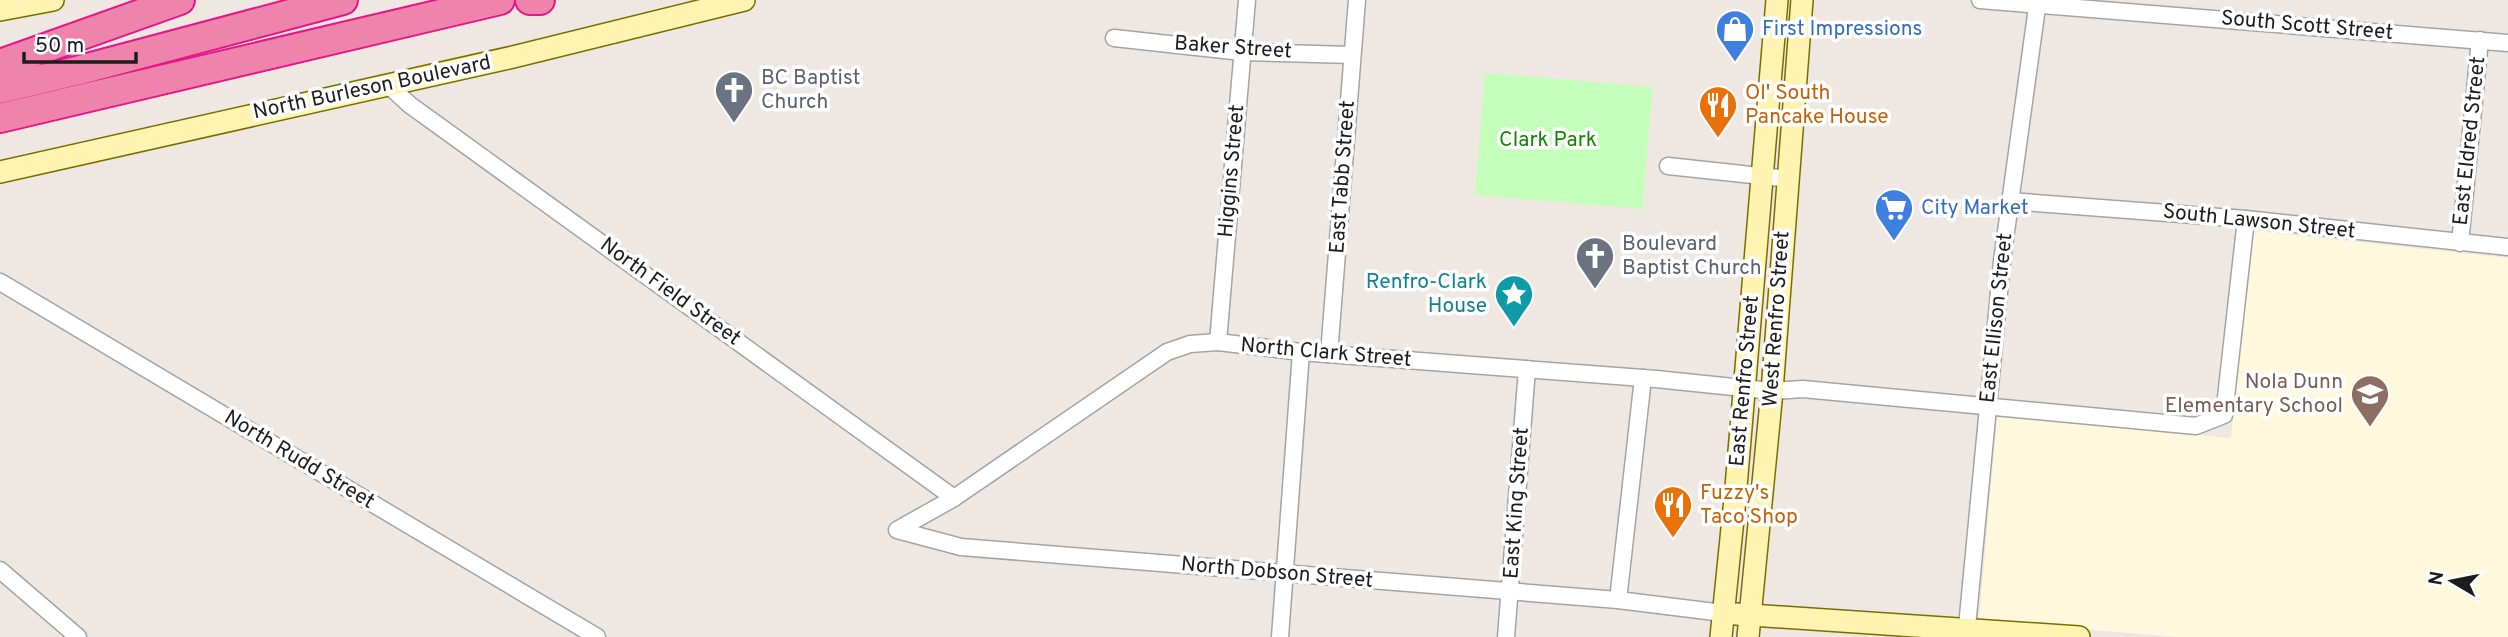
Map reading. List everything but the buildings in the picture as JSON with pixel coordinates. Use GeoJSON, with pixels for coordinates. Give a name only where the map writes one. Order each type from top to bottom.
{"type":"FeatureCollection","features":[{"type":"Feature","properties":{"kind":"highway"},"geometry":{"type":"LineString","coordinates":[[0,64],[180,0]]}},
{"type":"Feature","properties":{"kind":"highway"},"geometry":{"type":"LineString","coordinates":[[0,89],[343,0]]}},
{"type":"Feature","properties":{"kind":"highway"},"geometry":{"type":"LineString","coordinates":[[0,118],[500,0]]}},
{"type":"Feature","properties":{"kind":"highway"},"geometry":{"type":"LineString","coordinates":[[530,0],[540,0]]}},
{"type":"Feature","properties":{"kind":"highway"},"geometry":{"type":"LineString","coordinates":[[0,138],[196,86],[225,67]]}},
{"type":"Feature","properties":{"kind":"main road"},"geometry":{"type":"LineString","coordinates":[[0,10],[53,0]]}},
{"type":"Feature","properties":{"kind":"main road","name":"North Burleson Boulevard"},"geometry":{"type":"LineString","coordinates":[[0,172],[513,57],[744,0]]}},
{"type":"Feature","properties":{"kind":"main road","name":"East Renfro Street"},"geometry":{"type":"LineString","coordinates":[[1721,637],[1777,0]]}},
{"type":"Feature","properties":{"kind":"main road","name":"West Renfro Street"},"geometry":{"type":"LineString","coordinates":[[1749,626],[1772,391],[1802,0]]}},
{"type":"Feature","properties":{"kind":"main road"},"geometry":{"type":"LineString","coordinates":[[1723,612],[1749,626],[2079,637]]}},
{"type":"Feature","properties":{"kind":"street","name":"Higgins Street"},"geometry":{"type":"LineString","coordinates":[[1218,342],[1247,0]]}},
{"type":"Feature","properties":{"kind":"street","name":"East Tabb Street"},"geometry":{"type":"LineString","coordinates":[[1329,354],[1357,0]]}},
{"type":"Feature","properties":{"kind":"street","name":"South Scott Street"},"geometry":{"type":"LineString","coordinates":[[1979,0],[2037,2],[2508,43]]}},
{"type":"Feature","properties":{"kind":"street","name":"East Ellison Street"},"geometry":{"type":"LineString","coordinates":[[1966,634],[1987,405],[2010,201],[2037,2]]}},
{"type":"Feature","properties":{"kind":"street","name":"Baker Street"},"geometry":{"type":"LineString","coordinates":[[1114,38],[1242,52],[1352,55]]}},
{"type":"Feature","properties":{"kind":"street","name":"East Eldred Street"},"geometry":{"type":"LineString","coordinates":[[2460,243],[2480,40]]}},
{"type":"Feature","properties":{"kind":"street","name":"North Field Street"},"geometry":{"type":"LineString","coordinates":[[387,84],[410,105],[954,498]]}},
{"type":"Feature","properties":{"kind":"street"},"geometry":{"type":"LineString","coordinates":[[1668,166],[1788,178]]}},
{"type":"Feature","properties":{"kind":"street","name":"South Lawson Street"},"geometry":{"type":"LineString","coordinates":[[2010,201],[2246,219],[2508,247]]}},
{"type":"Feature","properties":{"kind":"street","name":"North Clark Street"},"geometry":{"type":"LineString","coordinates":[[954,498],[1167,352],[1190,344],[1218,342],[1301,352],[1643,378],[1772,391],[1803,390],[1987,405],[2196,426],[2224,415],[2246,219]]}},
{"type":"Feature","properties":{"kind":"street","name":"North Rudd Street"},"geometry":{"type":"LineString","coordinates":[[0,282],[597,637]]}},
{"type":"Feature","properties":{"kind":"street"},"geometry":{"type":"LineString","coordinates":[[1280,637],[1301,352]]}},
{"type":"Feature","properties":{"kind":"street","name":"East King Street"},"geometry":{"type":"LineString","coordinates":[[1506,637],[1527,369]]}},
{"type":"Feature","properties":{"kind":"street"},"geometry":{"type":"LineString","coordinates":[[1618,600],[1643,378]]}},
{"type":"Feature","properties":{"kind":"street","name":"North Dobson Street"},"geometry":{"type":"LineString","coordinates":[[954,498],[897,530],[961,547],[1618,600],[1723,612]]}},
{"type":"Feature","properties":{"kind":"street"},"geometry":{"type":"LineString","coordinates":[[0,570],[78,637]]}},
{"type":"Feature","properties":{"kind":"shaded area","name":"Nola Dunn Elementary School"},"geometry":{"type":"Polygon","coordinates":[[[2254,231],[2508,258],[2508,637],[2180,637],[1979,621],[1997,417],[2231,438],[2254,231]]]}},
{"type":"Feature","properties":{"kind":"green space","name":"Clark Park"},"geometry":{"type":"Polygon","coordinates":[[[1485,73],[1653,87],[1642,209],[1475,195],[1485,73]]]}},
{"type":"Feature","properties":{"kind":"place","name":"First Impressions"},"geometry":{"type":"Point","coordinates":[1735,63]}},
{"type":"Feature","properties":{"kind":"place","name":"BC Baptist Church"},"geometry":{"type":"Point","coordinates":[734,124]}},
{"type":"Feature","properties":{"kind":"place","name":"Ol' South Pancake House"},"geometry":{"type":"Point","coordinates":[1718,139]}},
{"type":"Feature","properties":{"kind":"place","name":"City Market"},"geometry":{"type":"Point","coordinates":[1894,242]}},
{"type":"Feature","properties":{"kind":"place","name":"Boulevard Baptist Church"},"geometry":{"type":"Point","coordinates":[1595,290]}},
{"type":"Feature","properties":{"kind":"place","name":"Renfro-Clark House"},"geometry":{"type":"Point","coordinates":[1514,328]}},
{"type":"Feature","properties":{"kind":"place","name":"Nola Dunn Elementary School"},"geometry":{"type":"Point","coordinates":[2370,428]}},
{"type":"Feature","properties":{"kind":"place","name":"Fuzzy's Taco Shop"},"geometry":{"type":"Point","coordinates":[1673,539]}}]}
